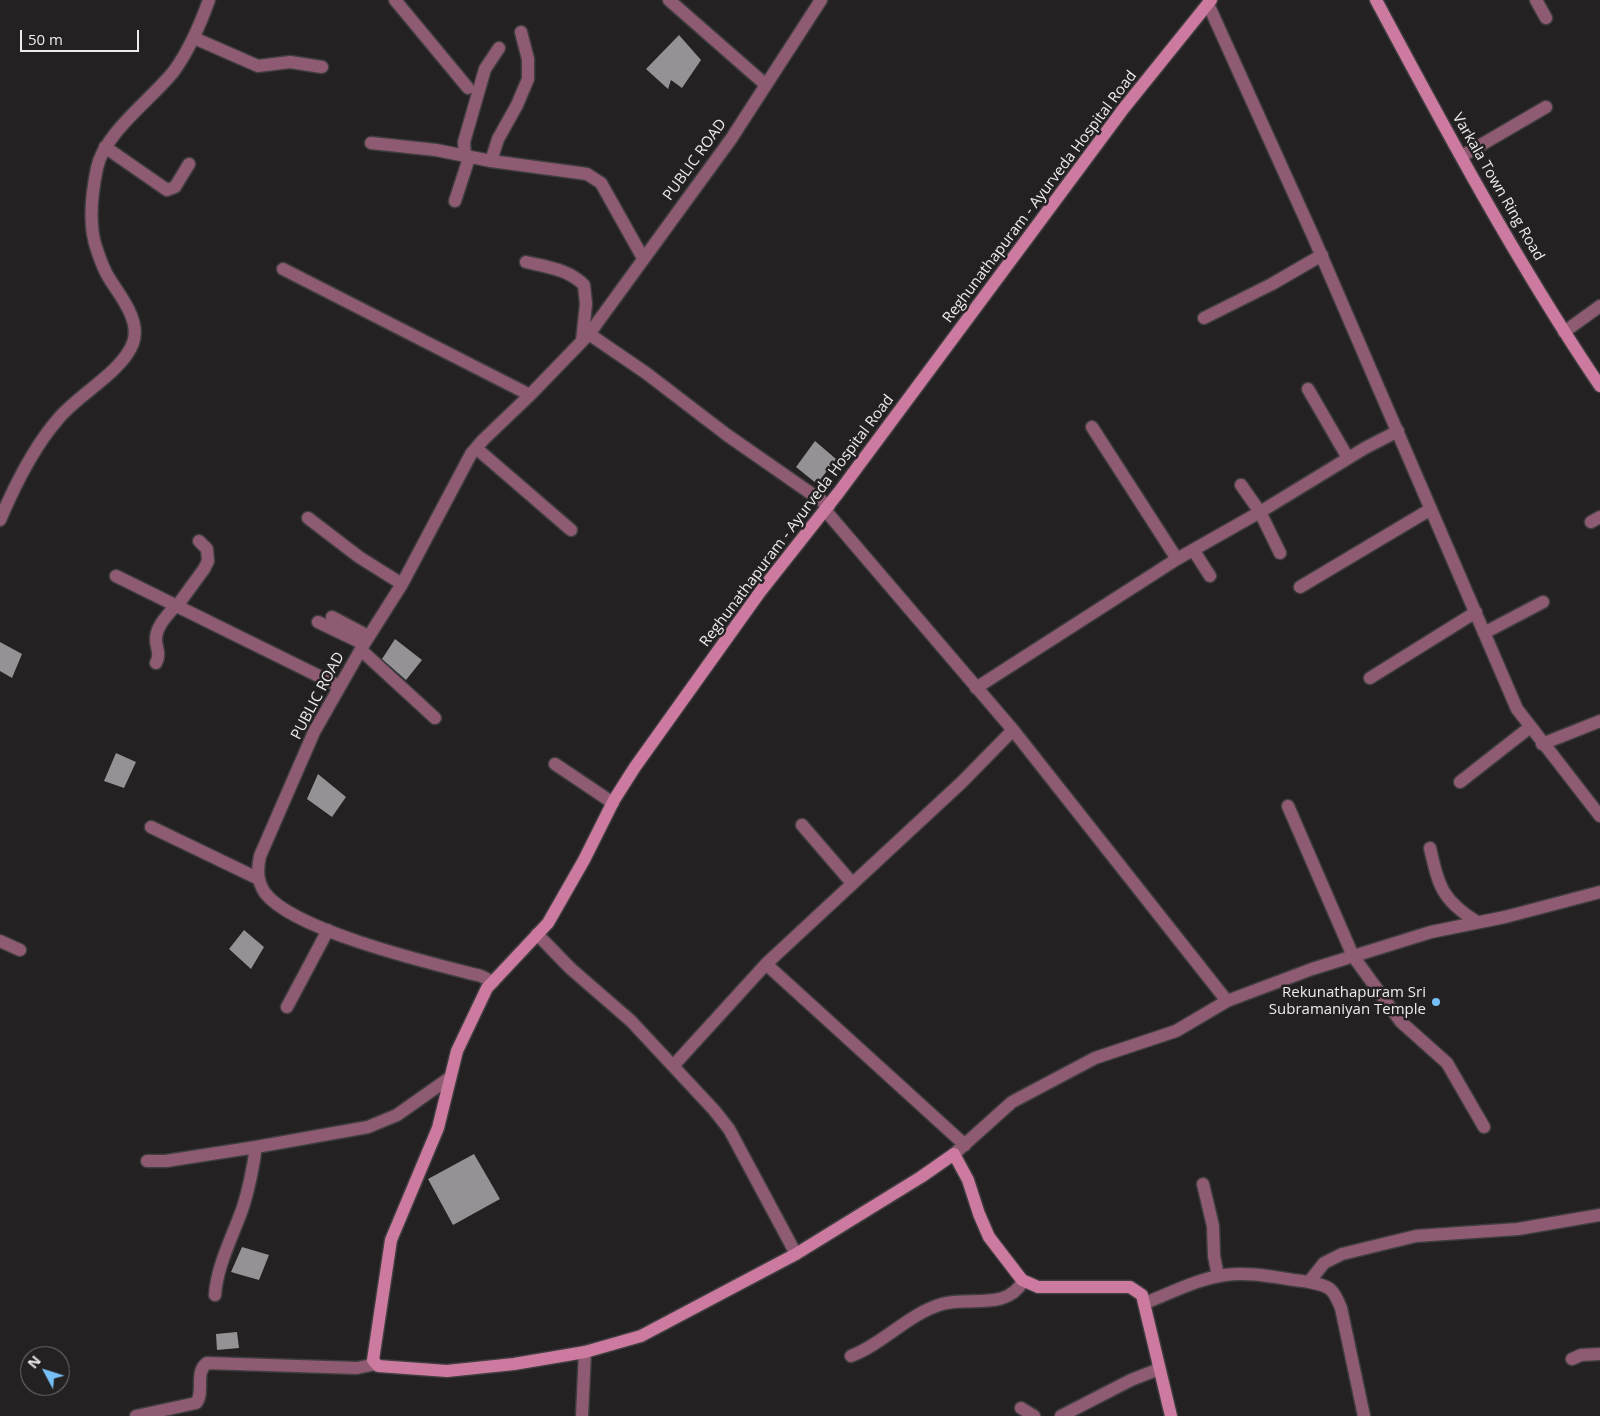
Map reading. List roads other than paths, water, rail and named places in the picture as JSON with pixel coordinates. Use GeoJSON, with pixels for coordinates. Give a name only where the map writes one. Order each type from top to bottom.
{"type":"FeatureCollection","features":[{"type":"Feature","properties":{"kind":"main road","name":"Varkala Town Ring Road"},"geometry":{"type":"LineString","coordinates":[[1376,0],[1462,156],[1564,332],[1600,386]]}},
{"type":"Feature","properties":{"kind":"main road","name":"Reghunathapuram - Ayurveda Hospital Road"},"geometry":{"type":"LineString","coordinates":[[376,1364],[373,1360],[390,1240],[438,1128],[448,1079],[472,1015],[493,982],[548,923],[584,860],[613,803],[635,767],[760,592],[827,508],[1124,108],[1210,2]]}},
{"type":"Feature","properties":{"kind":"main road"},"geometry":{"type":"LineString","coordinates":[[376,1364],[378,1366],[446,1371],[514,1364],[585,1352],[641,1336],[796,1254],[922,1177],[954,1154],[968,1180],[989,1237],[1014,1272],[1023,1281],[1038,1287],[1132,1287],[1142,1295],[1172,1416]]}},
{"type":"Feature","properties":{"kind":"street"},"geometry":{"type":"LineString","coordinates":[[0,520],[32,460],[58,419],[120,363],[133,343],[135,334],[132,318],[120,292],[108,277],[96,248],[93,223],[93,193],[97,167],[105,147],[175,69],[194,38],[209,0]]}},
{"type":"Feature","properties":{"kind":"street"},"geometry":{"type":"LineString","coordinates":[[395,0],[468,88]]}},
{"type":"Feature","properties":{"kind":"street"},"geometry":{"type":"LineString","coordinates":[[669,0],[766,85]]}},
{"type":"Feature","properties":{"kind":"street","name":"PUBLIC ROAD"},"geometry":{"type":"LineString","coordinates":[[259,879],[258,868],[264,845],[314,732],[339,686],[402,584],[464,465],[476,448],[586,337],[731,139],[822,0]]}},
{"type":"Feature","properties":{"kind":"street"},"geometry":{"type":"LineString","coordinates":[[1536,0],[1546,18]]}},
{"type":"Feature","properties":{"kind":"street"},"geometry":{"type":"LineString","coordinates":[[1210,2],[1322,256],[1517,709],[1542,744],[1600,816]]}},
{"type":"Feature","properties":{"kind":"street"},"geometry":{"type":"LineString","coordinates":[[491,162],[498,139],[528,79],[528,59],[521,32]]}},
{"type":"Feature","properties":{"kind":"street"},"geometry":{"type":"LineString","coordinates":[[194,38],[258,66],[290,62],[322,67]]}},
{"type":"Feature","properties":{"kind":"street"},"geometry":{"type":"LineString","coordinates":[[455,201],[467,157],[464,142],[484,69],[499,48]]}},
{"type":"Feature","properties":{"kind":"street"},"geometry":{"type":"LineString","coordinates":[[1462,156],[1546,107]]}},
{"type":"Feature","properties":{"kind":"street"},"geometry":{"type":"LineString","coordinates":[[371,143],[436,150],[491,162],[587,174],[601,184],[643,258]]}},
{"type":"Feature","properties":{"kind":"street"},"geometry":{"type":"LineString","coordinates":[[105,147],[167,190],[175,187],[189,164]]}},
{"type":"Feature","properties":{"kind":"street"},"geometry":{"type":"LineString","coordinates":[[1204,318],[1272,284],[1322,256]]}},
{"type":"Feature","properties":{"kind":"street"},"geometry":{"type":"LineString","coordinates":[[526,262],[574,275],[584,284],[586,337],[646,372],[727,435],[827,508],[976,688],[1014,730],[1228,1001]]}},
{"type":"Feature","properties":{"kind":"street"},"geometry":{"type":"LineString","coordinates":[[283,269],[530,395]]}},
{"type":"Feature","properties":{"kind":"street"},"geometry":{"type":"LineString","coordinates":[[1564,332],[1600,306]]}},
{"type":"Feature","properties":{"kind":"street"},"geometry":{"type":"LineString","coordinates":[[1308,389],[1348,458]]}},
{"type":"Feature","properties":{"kind":"street"},"geometry":{"type":"LineString","coordinates":[[1092,427],[1177,559]]}},
{"type":"Feature","properties":{"kind":"street"},"geometry":{"type":"LineString","coordinates":[[976,688],[1177,559],[1260,512],[1348,458],[1398,432]]}},
{"type":"Feature","properties":{"kind":"street"},"geometry":{"type":"LineString","coordinates":[[476,448],[571,530]]}},
{"type":"Feature","properties":{"kind":"street"},"geometry":{"type":"LineString","coordinates":[[1241,485],[1260,512],[1280,553]]}},
{"type":"Feature","properties":{"kind":"street"},"geometry":{"type":"LineString","coordinates":[[1300,587],[1431,509]]}},
{"type":"Feature","properties":{"kind":"street"},"geometry":{"type":"LineString","coordinates":[[308,518],[360,557],[402,584]]}},
{"type":"Feature","properties":{"kind":"street"},"geometry":{"type":"LineString","coordinates":[[156,663],[159,653],[157,633],[160,625],[204,569],[208,561],[207,549],[199,541]]}},
{"type":"Feature","properties":{"kind":"street"},"geometry":{"type":"LineString","coordinates":[[1194,550],[1210,576]]}},
{"type":"Feature","properties":{"kind":"street"},"geometry":{"type":"LineString","coordinates":[[116,576],[339,686]]}},
{"type":"Feature","properties":{"kind":"street"},"geometry":{"type":"LineString","coordinates":[[1484,633],[1543,602]]}},
{"type":"Feature","properties":{"kind":"street"},"geometry":{"type":"LineString","coordinates":[[1370,678],[1476,612]]}},
{"type":"Feature","properties":{"kind":"street"},"geometry":{"type":"LineString","coordinates":[[332,617],[364,644],[435,718]]}},
{"type":"Feature","properties":{"kind":"street"},"geometry":{"type":"LineString","coordinates":[[318,622],[364,644]]}},
{"type":"Feature","properties":{"kind":"street"},"geometry":{"type":"LineString","coordinates":[[1542,744],[1600,721]]}},
{"type":"Feature","properties":{"kind":"street"},"geometry":{"type":"LineString","coordinates":[[1460,782],[1530,728]]}},
{"type":"Feature","properties":{"kind":"street"},"geometry":{"type":"LineString","coordinates":[[673,1066],[766,964],[962,782],[1014,730]]}},
{"type":"Feature","properties":{"kind":"street"},"geometry":{"type":"LineString","coordinates":[[555,764],[613,803]]}},
{"type":"Feature","properties":{"kind":"street"},"geometry":{"type":"LineString","coordinates":[[1288,806],[1353,956],[1401,1022],[1447,1063],[1484,1127]]}},
{"type":"Feature","properties":{"kind":"street"},"geometry":{"type":"LineString","coordinates":[[802,825],[852,883]]}},
{"type":"Feature","properties":{"kind":"street"},"geometry":{"type":"LineString","coordinates":[[151,827],[259,879],[265,893],[276,903],[328,930],[391,952],[481,976],[493,982]]}},
{"type":"Feature","properties":{"kind":"street"},"geometry":{"type":"LineString","coordinates":[[1430,848],[1436,876],[1447,899],[1477,922]]}},
{"type":"Feature","properties":{"kind":"street"},"geometry":{"type":"LineString","coordinates":[[954,1154],[1012,1102],[1095,1058],[1176,1030],[1228,1001],[1312,969],[1431,932],[1600,892]]}},
{"type":"Feature","properties":{"kind":"street"},"geometry":{"type":"LineString","coordinates":[[287,1007],[328,930]]}},
{"type":"Feature","properties":{"kind":"street"},"geometry":{"type":"LineString","coordinates":[[537,934],[570,968],[631,1021],[714,1110],[729,1129],[796,1254]]}},
{"type":"Feature","properties":{"kind":"street"},"geometry":{"type":"LineString","coordinates":[[0,941],[20,950]]}},
{"type":"Feature","properties":{"kind":"street"},"geometry":{"type":"LineString","coordinates":[[766,964],[965,1146]]}},
{"type":"Feature","properties":{"kind":"street"},"geometry":{"type":"LineString","coordinates":[[147,1161],[166,1161],[368,1127],[397,1115],[448,1079]]}},
{"type":"Feature","properties":{"kind":"street"},"geometry":{"type":"LineString","coordinates":[[215,1295],[221,1267],[249,1185],[256,1147]]}},
{"type":"Feature","properties":{"kind":"street"},"geometry":{"type":"LineString","coordinates":[[1203,1184],[1212,1226],[1214,1256],[1218,1276]]}},
{"type":"Feature","properties":{"kind":"street"},"geometry":{"type":"LineString","coordinates":[[1309,1282],[1324,1263],[1342,1254],[1416,1236],[1518,1229],[1600,1215]]}},
{"type":"Feature","properties":{"kind":"street"},"geometry":{"type":"LineString","coordinates":[[1145,1303],[1218,1276],[1238,1274],[1309,1282],[1330,1287],[1335,1292],[1341,1308],[1364,1416]]}},
{"type":"Feature","properties":{"kind":"street"},"geometry":{"type":"LineString","coordinates":[[850,1356],[874,1345],[895,1329],[937,1306],[956,1302],[1003,1299],[1014,1293],[1023,1281]]}},
{"type":"Feature","properties":{"kind":"street"},"geometry":{"type":"LineString","coordinates":[[582,1416],[585,1352]]}},
{"type":"Feature","properties":{"kind":"street"},"geometry":{"type":"LineString","coordinates":[[1572,1359],[1581,1355],[1600,1354]]}},
{"type":"Feature","properties":{"kind":"street"},"geometry":{"type":"LineString","coordinates":[[136,1416],[196,1403],[199,1398],[201,1369],[207,1363],[357,1368],[376,1364]]}},
{"type":"Feature","properties":{"kind":"street"},"geometry":{"type":"LineString","coordinates":[[1061,1416],[1131,1380],[1159,1369]]}},
{"type":"Feature","properties":{"kind":"street"},"geometry":{"type":"LineString","coordinates":[[1021,1408],[1034,1416]]}},
{"type":"Feature","properties":{"kind":"place","name":"Rekunathapuram Sri Subramaniyan Temple"},"geometry":{"type":"Point","coordinates":[1436,1002]}}]}
